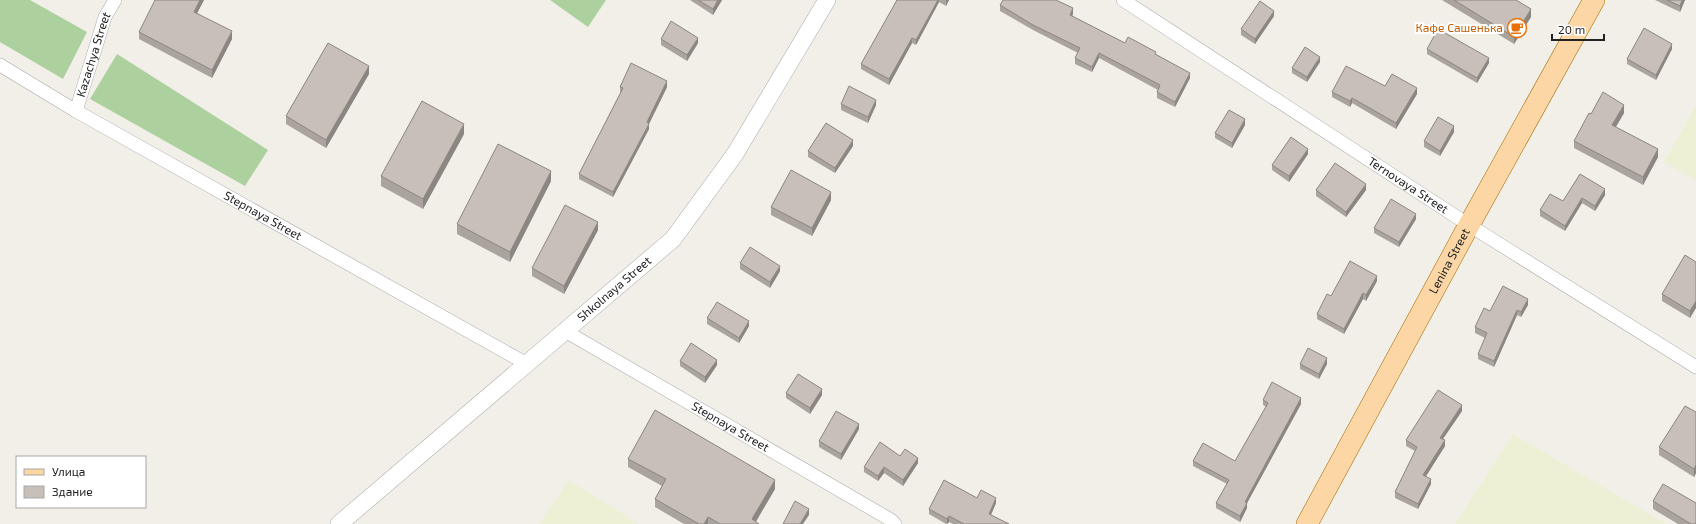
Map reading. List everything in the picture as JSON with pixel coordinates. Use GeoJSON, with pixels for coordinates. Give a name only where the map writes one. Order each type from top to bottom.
{"type":"FeatureCollection","features":[{"type":"Feature","properties":{"kind":"main road","name":"Lenina Street"},"geometry":{"type":"LineString","coordinates":[[1307,524],[1469,225],[1594,0]]}},
{"type":"Feature","properties":{"kind":"street","name":"Kazachya Street"},"geometry":{"type":"LineString","coordinates":[[76,111],[105,17],[115,0]]}},
{"type":"Feature","properties":{"kind":"street","name":"Shkolnaya Street"},"geometry":{"type":"LineString","coordinates":[[339,524],[673,239],[735,154],[827,0]]}},
{"type":"Feature","properties":{"kind":"street","name":"Ternovaya Street"},"geometry":{"type":"LineString","coordinates":[[1123,0],[1469,225],[1696,367]]}},
{"type":"Feature","properties":{"kind":"street","name":"Stepnaya Street"},"geometry":{"type":"LineString","coordinates":[[0,65],[76,111],[526,364]]}},
{"type":"Feature","properties":{"kind":"street","name":"Stepnaya Street"},"geometry":{"type":"LineString","coordinates":[[564,332],[896,524]]}},
{"type":"Feature","properties":{"kind":"green space"},"geometry":{"type":"Polygon","coordinates":[[[0,0],[30,0],[87,32],[63,79],[0,42],[0,0]]]}},
{"type":"Feature","properties":{"kind":"green space"},"geometry":{"type":"Polygon","coordinates":[[[550,0],[606,0],[588,27],[550,0]]]}},
{"type":"Feature","properties":{"kind":"green space"},"geometry":{"type":"Polygon","coordinates":[[[117,54],[268,150],[245,186],[90,99],[117,54]]]}},
{"type":"Feature","properties":{"kind":"green space"},"geometry":{"type":"Polygon","coordinates":[[[1696,105],[1696,180],[1664,162],[1696,105]]]}},
{"type":"Feature","properties":{"kind":"green space"},"geometry":{"type":"Polygon","coordinates":[[[1513,434],[1666,524],[1455,524],[1513,434]]]}},
{"type":"Feature","properties":{"kind":"green space"},"geometry":{"type":"Polygon","coordinates":[[[569,480],[639,524],[539,524],[569,480]]]}},
{"type":"Feature","properties":{"kind":"building"},"geometry":{"type":"Polygon","coordinates":[[[155,0],[200,0],[194,12],[232,31],[212,70],[139,32],[155,0]]]}},
{"type":"Feature","properties":{"kind":"building"},"geometry":{"type":"Polygon","coordinates":[[[698,0],[718,0],[713,9],[698,0]]]}},
{"type":"Feature","properties":{"kind":"building"},"geometry":{"type":"Polygon","coordinates":[[[897,0],[938,0],[916,40],[912,38],[889,79],[861,64],[897,0]]]}},
{"type":"Feature","properties":{"kind":"building"},"geometry":{"type":"Polygon","coordinates":[[[1003,0],[1056,0],[1073,8],[1070,15],[1125,43],[1128,37],[1190,73],[1175,102],[1157,92],[1160,85],[1099,53],[1092,67],[1075,58],[1080,48],[1033,25],[1000,5],[1003,0]]]}},
{"type":"Feature","properties":{"kind":"building"},"geometry":{"type":"Polygon","coordinates":[[[1454,0],[1516,0],[1531,9],[1514,37],[1454,0]]]}},
{"type":"Feature","properties":{"kind":"building"},"geometry":{"type":"Polygon","coordinates":[[[1667,0],[1682,0],[1680,6],[1667,0]]]}},
{"type":"Feature","properties":{"kind":"building"},"geometry":{"type":"Polygon","coordinates":[[[1260,1],[1274,11],[1255,39],[1241,29],[1260,1]]]}},
{"type":"Feature","properties":{"kind":"building"},"geometry":{"type":"Polygon","coordinates":[[[671,21],[698,38],[687,55],[661,39],[671,21]]]}},
{"type":"Feature","properties":{"kind":"building"},"geometry":{"type":"Polygon","coordinates":[[[1644,28],[1672,44],[1656,75],[1627,59],[1644,28]]]}},
{"type":"Feature","properties":{"kind":"building"},"geometry":{"type":"Polygon","coordinates":[[[1438,29],[1489,58],[1477,78],[1427,49],[1438,29]]]}},
{"type":"Feature","properties":{"kind":"building"},"geometry":{"type":"Polygon","coordinates":[[[328,43],[369,66],[326,140],[286,116],[328,43]]]}},
{"type":"Feature","properties":{"kind":"building"},"geometry":{"type":"Polygon","coordinates":[[[1305,47],[1320,57],[1307,77],[1292,68],[1305,47]]]}},
{"type":"Feature","properties":{"kind":"building"},"geometry":{"type":"Polygon","coordinates":[[[631,63],[667,81],[647,122],[649,124],[613,192],[579,174],[623,88],[620,87],[631,63]]]}},
{"type":"Feature","properties":{"kind":"building"},"geometry":{"type":"Polygon","coordinates":[[[1346,66],[1385,86],[1392,74],[1417,88],[1396,123],[1352,98],[1350,101],[1332,92],[1346,66]]]}},
{"type":"Feature","properties":{"kind":"building"},"geometry":{"type":"Polygon","coordinates":[[[849,86],[876,100],[868,117],[841,104],[849,86]]]}},
{"type":"Feature","properties":{"kind":"building"},"geometry":{"type":"Polygon","coordinates":[[[1603,92],[1624,105],[1612,125],[1658,149],[1643,177],[1574,141],[1589,113],[1591,114],[1603,92]]]}},
{"type":"Feature","properties":{"kind":"building"},"geometry":{"type":"Polygon","coordinates":[[[422,101],[464,124],[423,199],[381,176],[422,101]]]}},
{"type":"Feature","properties":{"kind":"building"},"geometry":{"type":"Polygon","coordinates":[[[1229,110],[1245,119],[1232,143],[1215,133],[1229,110]]]}},
{"type":"Feature","properties":{"kind":"building"},"geometry":{"type":"Polygon","coordinates":[[[1438,117],[1454,126],[1440,151],[1424,141],[1438,117]]]}},
{"type":"Feature","properties":{"kind":"building"},"geometry":{"type":"Polygon","coordinates":[[[826,123],[853,140],[835,168],[808,151],[826,123]]]}},
{"type":"Feature","properties":{"kind":"building"},"geometry":{"type":"Polygon","coordinates":[[[1291,137],[1308,149],[1289,176],[1272,165],[1291,137]]]}},
{"type":"Feature","properties":{"kind":"building"},"geometry":{"type":"Polygon","coordinates":[[[498,144],[551,171],[510,252],[457,224],[498,144]]]}},
{"type":"Feature","properties":{"kind":"building"},"geometry":{"type":"Polygon","coordinates":[[[1335,163],[1366,184],[1346,212],[1316,190],[1335,163]]]}},
{"type":"Feature","properties":{"kind":"building"},"geometry":{"type":"Polygon","coordinates":[[[791,170],[831,192],[812,228],[771,207],[791,170]]]}},
{"type":"Feature","properties":{"kind":"building"},"geometry":{"type":"Polygon","coordinates":[[[1580,174],[1605,189],[1595,206],[1582,198],[1565,226],[1540,210],[1550,194],[1563,201],[1580,174]]]}},
{"type":"Feature","properties":{"kind":"building"},"geometry":{"type":"Polygon","coordinates":[[[1391,199],[1416,214],[1399,242],[1374,228],[1391,199]]]}},
{"type":"Feature","properties":{"kind":"building"},"geometry":{"type":"Polygon","coordinates":[[[565,205],[598,222],[564,286],[532,268],[565,205]]]}},
{"type":"Feature","properties":{"kind":"building"},"geometry":{"type":"Polygon","coordinates":[[[750,247],[780,266],[770,282],[740,263],[750,247]]]}},
{"type":"Feature","properties":{"kind":"building"},"geometry":{"type":"Polygon","coordinates":[[[1685,255],[1696,262],[1696,301],[1690,311],[1662,294],[1685,255]]]}},
{"type":"Feature","properties":{"kind":"building"},"geometry":{"type":"Polygon","coordinates":[[[1350,261],[1377,276],[1366,295],[1363,293],[1344,329],[1317,314],[1327,294],[1331,296],[1350,261]]]}},
{"type":"Feature","properties":{"kind":"building"},"geometry":{"type":"Polygon","coordinates":[[[1503,286],[1528,299],[1521,312],[1517,310],[1494,361],[1478,354],[1487,333],[1475,327],[1484,308],[1490,311],[1503,286]]]}},
{"type":"Feature","properties":{"kind":"building"},"geometry":{"type":"Polygon","coordinates":[[[717,302],[749,321],[739,338],[707,318],[717,302]]]}},
{"type":"Feature","properties":{"kind":"building"},"geometry":{"type":"Polygon","coordinates":[[[691,343],[717,360],[705,377],[680,361],[691,343]]]}},
{"type":"Feature","properties":{"kind":"building"},"geometry":{"type":"Polygon","coordinates":[[[1308,348],[1327,358],[1319,374],[1300,364],[1308,348]]]}},
{"type":"Feature","properties":{"kind":"building"},"geometry":{"type":"Polygon","coordinates":[[[798,374],[822,389],[810,408],[786,393],[798,374]]]}},
{"type":"Feature","properties":{"kind":"building"},"geometry":{"type":"Polygon","coordinates":[[[1272,382],[1301,398],[1245,502],[1247,503],[1240,516],[1216,503],[1229,480],[1193,461],[1203,443],[1235,461],[1268,403],[1263,400],[1272,382]]]}},
{"type":"Feature","properties":{"kind":"building"},"geometry":{"type":"Polygon","coordinates":[[[1438,390],[1462,405],[1440,438],[1445,440],[1423,475],[1431,479],[1418,504],[1395,492],[1417,447],[1406,440],[1438,390]]]}},
{"type":"Feature","properties":{"kind":"building"},"geometry":{"type":"Polygon","coordinates":[[[1685,406],[1696,412],[1696,465],[1694,469],[1659,447],[1685,406]]]}},
{"type":"Feature","properties":{"kind":"building"},"geometry":{"type":"Polygon","coordinates":[[[655,410],[775,480],[752,519],[759,524],[720,524],[708,517],[704,524],[699,524],[655,499],[666,479],[628,459],[655,410]]]}},
{"type":"Feature","properties":{"kind":"building"},"geometry":{"type":"Polygon","coordinates":[[[836,411],[859,424],[841,454],[819,441],[836,411]]]}},
{"type":"Feature","properties":{"kind":"building"},"geometry":{"type":"Polygon","coordinates":[[[880,442],[900,456],[905,449],[918,458],[903,480],[884,467],[878,476],[864,467],[880,442]]]}},
{"type":"Feature","properties":{"kind":"building"},"geometry":{"type":"Polygon","coordinates":[[[944,480],[977,498],[981,490],[996,498],[989,514],[1009,524],[964,524],[949,516],[947,519],[929,509],[944,480]]]}},
{"type":"Feature","properties":{"kind":"building"},"geometry":{"type":"Polygon","coordinates":[[[1663,484],[1696,503],[1696,524],[1691,524],[1653,501],[1663,484]]]}},
{"type":"Feature","properties":{"kind":"building"},"geometry":{"type":"Polygon","coordinates":[[[795,501],[809,509],[800,524],[783,524],[795,501]]]}},
{"type":"Feature","properties":{"kind":"place","name":"Кафе Сашенька"},"geometry":{"type":"Point","coordinates":[1517,28]}}]}
